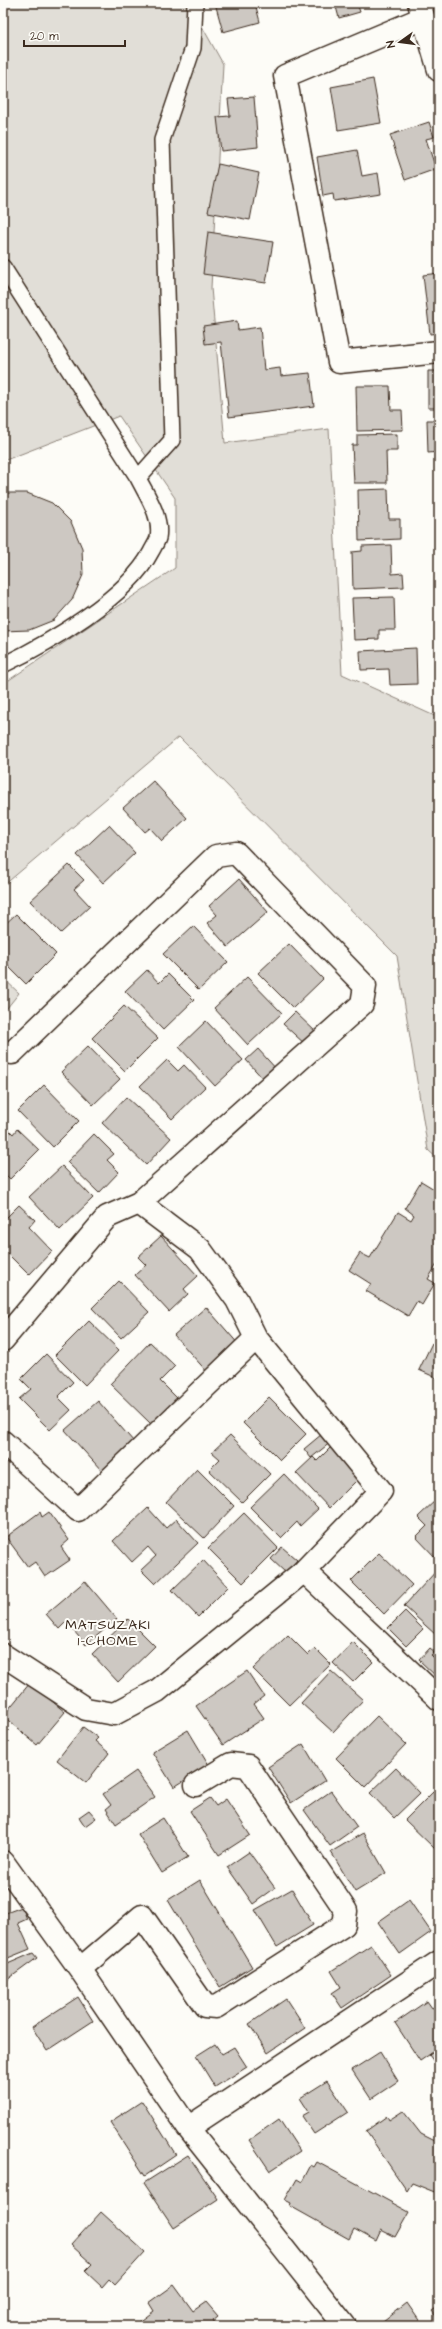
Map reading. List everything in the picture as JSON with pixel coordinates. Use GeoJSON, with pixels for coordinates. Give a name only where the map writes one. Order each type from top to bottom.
{"type":"FeatureCollection","features":[{"type":"Feature","properties":{"kind":"street"},"geometry":{"type":"LineString","coordinates":[[439,70],[421,10],[285,76],[339,362],[439,352]]}},
{"type":"Feature","properties":{"kind":"street"},"geometry":{"type":"LineString","coordinates":[[3,1340],[107,1217],[140,1203],[362,1004],[365,986],[236,854],[216,856],[12,1053]]}},
{"type":"Feature","properties":{"kind":"street"},"geometry":{"type":"LineString","coordinates":[[3,1655],[86,1709],[114,1714],[156,1691],[304,1571],[381,1491],[256,1338],[236,1300],[200,1249],[140,1203]]}},
{"type":"Feature","properties":{"kind":"street"},"geometry":{"type":"LineString","coordinates":[[3,1442],[78,1510],[256,1338]]}},
{"type":"Feature","properties":{"kind":"street"},"geometry":{"type":"LineString","coordinates":[[304,1571],[439,1699]]}},
{"type":"Feature","properties":{"kind":"street"},"geometry":{"type":"LineString","coordinates":[[80,1970],[142,1916],[205,2006],[216,2007],[344,1925],[346,1911],[248,1766],[231,1764],[196,1785]]}},
{"type":"Feature","properties":{"kind":"street"},"geometry":{"type":"LineString","coordinates":[[3,1862],[80,1970],[188,2128],[345,2326]]}},
{"type":"Feature","properties":{"kind":"street"},"geometry":{"type":"LineString","coordinates":[[188,2128],[439,1962]]}},
{"type":"Feature","properties":{"kind":"lane"},"geometry":{"type":"LineString","coordinates":[[138,478],[172,440],[162,140],[193,48],[195,3]]}},
{"type":"Feature","properties":{"kind":"lane"},"geometry":{"type":"LineString","coordinates":[[3,267],[138,478],[155,510],[158,538],[143,567],[117,594],[36,649],[3,666]]}},
{"type":"Feature","properties":{"kind":"shaded area"},"geometry":{"type":"Polygon","coordinates":[[[3,3],[189,3],[223,64],[211,288],[225,443],[329,429],[342,674],[439,718],[439,1160],[428,1150],[397,956],[179,737],[3,886],[3,684],[175,568],[175,498],[119,416],[3,461],[3,3]]]}},
{"type":"Feature","properties":{"kind":"shaded area"},"geometry":{"type":"Polygon","coordinates":[[[3,978],[19,993],[3,1013],[3,978]]]}},
{"type":"Feature","properties":{"kind":"building"},"geometry":{"type":"Polygon","coordinates":[[[215,3],[255,3],[260,22],[223,32],[215,3]]]}},
{"type":"Feature","properties":{"kind":"building"},"geometry":{"type":"Polygon","coordinates":[[[335,3],[357,3],[360,12],[339,18],[335,3]]]}},
{"type":"Feature","properties":{"kind":"building"},"geometry":{"type":"Polygon","coordinates":[[[373,79],[381,123],[338,130],[331,87],[373,79]]]}},
{"type":"Feature","properties":{"kind":"building"},"geometry":{"type":"Polygon","coordinates":[[[254,97],[258,147],[221,151],[217,117],[230,116],[228,99],[254,97]]]}},
{"type":"Feature","properties":{"kind":"building"},"geometry":{"type":"Polygon","coordinates":[[[429,122],[434,137],[426,139],[436,169],[405,180],[390,135],[429,122]]]}},
{"type":"Feature","properties":{"kind":"building"},"geometry":{"type":"Polygon","coordinates":[[[357,150],[362,176],[378,173],[381,194],[334,201],[333,194],[323,196],[317,157],[357,150]]]}},
{"type":"Feature","properties":{"kind":"building"},"geometry":{"type":"Polygon","coordinates":[[[218,164],[259,173],[250,220],[208,212],[218,164]]]}},
{"type":"Feature","properties":{"kind":"building"},"geometry":{"type":"Polygon","coordinates":[[[208,232],[273,242],[266,283],[203,274],[208,232]]]}},
{"type":"Feature","properties":{"kind":"building"},"geometry":{"type":"Polygon","coordinates":[[[439,273],[439,333],[430,334],[423,275],[439,273]]]}},
{"type":"Feature","properties":{"kind":"building"},"geometry":{"type":"Polygon","coordinates":[[[237,321],[238,330],[260,327],[264,370],[280,368],[281,376],[310,373],[314,406],[229,417],[221,342],[205,344],[203,326],[237,321]]]}},
{"type":"Feature","properties":{"kind":"building"},"geometry":{"type":"Polygon","coordinates":[[[428,371],[439,371],[439,408],[428,408],[428,371]]]}},
{"type":"Feature","properties":{"kind":"building"},"geometry":{"type":"Polygon","coordinates":[[[356,386],[390,386],[391,410],[402,410],[403,430],[357,431],[356,386]]]}},
{"type":"Feature","properties":{"kind":"building"},"geometry":{"type":"Polygon","coordinates":[[[427,420],[439,420],[439,452],[428,453],[427,420]]]}},
{"type":"Feature","properties":{"kind":"building"},"geometry":{"type":"Polygon","coordinates":[[[397,434],[397,451],[386,451],[387,483],[354,483],[352,445],[357,445],[357,435],[397,434]]]}},
{"type":"Feature","properties":{"kind":"building"},"geometry":{"type":"Polygon","coordinates":[[[388,489],[389,519],[400,519],[400,539],[359,541],[358,490],[388,489]]]}},
{"type":"Feature","properties":{"kind":"building"},"geometry":{"type":"Polygon","coordinates":[[[3,493],[27,493],[52,503],[71,522],[82,548],[83,575],[72,600],[54,620],[29,630],[3,631],[3,493]]]}},
{"type":"Feature","properties":{"kind":"building"},"geometry":{"type":"Polygon","coordinates":[[[391,545],[392,574],[403,573],[404,587],[353,589],[352,552],[362,551],[362,546],[391,545]]]}},
{"type":"Feature","properties":{"kind":"building"},"geometry":{"type":"Polygon","coordinates":[[[394,597],[395,630],[379,630],[379,639],[354,640],[352,598],[394,597]]]}},
{"type":"Feature","properties":{"kind":"building"},"geometry":{"type":"Polygon","coordinates":[[[416,648],[417,684],[390,685],[389,669],[361,670],[360,651],[416,648]]]}},
{"type":"Feature","properties":{"kind":"building"},"geometry":{"type":"Polygon","coordinates":[[[153,781],[187,818],[162,841],[150,828],[145,832],[123,808],[153,781]]]}},
{"type":"Feature","properties":{"kind":"building"},"geometry":{"type":"Polygon","coordinates":[[[109,825],[135,853],[103,883],[77,855],[109,825]]]}},
{"type":"Feature","properties":{"kind":"building"},"geometry":{"type":"Polygon","coordinates":[[[69,865],[84,880],[74,889],[90,906],[61,933],[30,901],[69,865]]]}},
{"type":"Feature","properties":{"kind":"building"},"geometry":{"type":"Polygon","coordinates":[[[239,879],[268,912],[228,947],[207,923],[217,915],[209,906],[239,879]]]}},
{"type":"Feature","properties":{"kind":"building"},"geometry":{"type":"Polygon","coordinates":[[[16,914],[56,954],[26,984],[3,961],[3,926],[16,914]]]}},
{"type":"Feature","properties":{"kind":"building"},"geometry":{"type":"Polygon","coordinates":[[[193,926],[228,962],[199,990],[163,954],[193,926]]]}},
{"type":"Feature","properties":{"kind":"building"},"geometry":{"type":"Polygon","coordinates":[[[289,944],[323,979],[293,1008],[258,973],[289,944]]]}},
{"type":"Feature","properties":{"kind":"building"},"geometry":{"type":"Polygon","coordinates":[[[147,970],[159,983],[168,974],[194,1000],[163,1030],[125,991],[147,970]]]}},
{"type":"Feature","properties":{"kind":"building"},"geometry":{"type":"Polygon","coordinates":[[[247,977],[282,1013],[248,1045],[214,1008],[247,977]]]}},
{"type":"Feature","properties":{"kind":"building"},"geometry":{"type":"Polygon","coordinates":[[[124,1006],[158,1038],[125,1071],[92,1038],[124,1006]]]}},
{"type":"Feature","properties":{"kind":"building"},"geometry":{"type":"Polygon","coordinates":[[[295,1012],[317,1033],[306,1045],[283,1024],[295,1012]]]}},
{"type":"Feature","properties":{"kind":"building"},"geometry":{"type":"Polygon","coordinates":[[[206,1021],[243,1060],[215,1086],[179,1047],[206,1021]]]}},
{"type":"Feature","properties":{"kind":"building"},"geometry":{"type":"Polygon","coordinates":[[[88,1046],[120,1079],[93,1105],[61,1072],[88,1046]]]}},
{"type":"Feature","properties":{"kind":"building"},"geometry":{"type":"Polygon","coordinates":[[[258,1049],[278,1071],[266,1082],[246,1060],[258,1049]]]}},
{"type":"Feature","properties":{"kind":"building"},"geometry":{"type":"Polygon","coordinates":[[[167,1060],[178,1071],[184,1065],[205,1087],[172,1119],[140,1086],[167,1060]]]}},
{"type":"Feature","properties":{"kind":"building"},"geometry":{"type":"Polygon","coordinates":[[[44,1085],[79,1121],[53,1147],[18,1111],[44,1085]]]}},
{"type":"Feature","properties":{"kind":"building"},"geometry":{"type":"Polygon","coordinates":[[[126,1097],[171,1138],[146,1165],[102,1123],[126,1097]]]}},
{"type":"Feature","properties":{"kind":"building"},"geometry":{"type":"Polygon","coordinates":[[[3,1124],[13,1134],[17,1129],[39,1150],[10,1179],[3,1172],[3,1124]]]}},
{"type":"Feature","properties":{"kind":"building"},"geometry":{"type":"Polygon","coordinates":[[[94,1134],[114,1154],[107,1160],[119,1172],[99,1193],[67,1162],[94,1134]]]}},
{"type":"Feature","properties":{"kind":"building"},"geometry":{"type":"Polygon","coordinates":[[[62,1166],[93,1198],[60,1230],[29,1197],[62,1166]]]}},
{"type":"Feature","properties":{"kind":"building"},"geometry":{"type":"Polygon","coordinates":[[[421,1181],[439,1192],[439,1261],[428,1279],[435,1283],[422,1305],[417,1301],[408,1316],[366,1291],[371,1284],[349,1270],[360,1253],[370,1258],[398,1212],[411,1220],[414,1215],[405,1208],[421,1181]]]}},
{"type":"Feature","properties":{"kind":"building"},"geometry":{"type":"Polygon","coordinates":[[[19,1205],[35,1220],[29,1227],[52,1251],[29,1275],[3,1249],[3,1221],[19,1205]]]}},
{"type":"Feature","properties":{"kind":"building"},"geometry":{"type":"Polygon","coordinates":[[[161,1236],[198,1276],[184,1289],[188,1294],[169,1312],[135,1275],[146,1265],[138,1257],[161,1236]]]}},
{"type":"Feature","properties":{"kind":"building"},"geometry":{"type":"Polygon","coordinates":[[[119,1281],[149,1312],[121,1338],[92,1308],[119,1281]]]}},
{"type":"Feature","properties":{"kind":"building"},"geometry":{"type":"Polygon","coordinates":[[[206,1307],[240,1346],[209,1374],[174,1335],[206,1307]]]}},
{"type":"Feature","properties":{"kind":"building"},"geometry":{"type":"Polygon","coordinates":[[[89,1321],[119,1350],[85,1385],[55,1355],[89,1321]]]}},
{"type":"Feature","properties":{"kind":"building"},"geometry":{"type":"Polygon","coordinates":[[[150,1342],[175,1366],[160,1381],[177,1398],[151,1424],[110,1384],[150,1342]]]}},
{"type":"Feature","properties":{"kind":"building"},"geometry":{"type":"Polygon","coordinates":[[[432,1343],[439,1347],[439,1379],[419,1370],[432,1343]]]}},
{"type":"Feature","properties":{"kind":"building"},"geometry":{"type":"Polygon","coordinates":[[[46,1354],[73,1382],[58,1397],[71,1410],[50,1430],[19,1399],[31,1389],[21,1379],[46,1354]]]}},
{"type":"Feature","properties":{"kind":"building"},"geometry":{"type":"Polygon","coordinates":[[[269,1397],[306,1434],[280,1460],[243,1423],[269,1397]]]}},
{"type":"Feature","properties":{"kind":"building"},"geometry":{"type":"Polygon","coordinates":[[[98,1401],[134,1442],[102,1471],[65,1430],[98,1401]]]}},
{"type":"Feature","properties":{"kind":"building"},"geometry":{"type":"Polygon","coordinates":[[[328,1429],[336,1438],[311,1458],[304,1449],[328,1429]]]}},
{"type":"Feature","properties":{"kind":"building"},"geometry":{"type":"Polygon","coordinates":[[[230,1435],[270,1474],[242,1502],[209,1470],[220,1459],[212,1452],[230,1435]]]}},
{"type":"Feature","properties":{"kind":"building"},"geometry":{"type":"Polygon","coordinates":[[[334,1444],[363,1474],[329,1508],[296,1473],[313,1457],[317,1461],[334,1444]]]}},
{"type":"Feature","properties":{"kind":"building"},"geometry":{"type":"Polygon","coordinates":[[[197,1469],[234,1506],[204,1538],[166,1502],[197,1469]]]}},
{"type":"Feature","properties":{"kind":"building"},"geometry":{"type":"Polygon","coordinates":[[[284,1474],[318,1509],[300,1526],[297,1522],[281,1538],[250,1507],[284,1474]]]}},
{"type":"Feature","properties":{"kind":"building"},"geometry":{"type":"Polygon","coordinates":[[[439,1497],[439,1557],[437,1559],[416,1537],[427,1526],[418,1517],[439,1497]]]}},
{"type":"Feature","properties":{"kind":"building"},"geometry":{"type":"Polygon","coordinates":[[[148,1508],[166,1528],[176,1519],[198,1543],[155,1584],[141,1570],[156,1556],[148,1547],[132,1562],[113,1541],[148,1508]]]}},
{"type":"Feature","properties":{"kind":"building"},"geometry":{"type":"Polygon","coordinates":[[[40,1512],[42,1517],[49,1512],[69,1540],[61,1547],[70,1560],[45,1577],[35,1562],[28,1567],[6,1537],[40,1512]]]}},
{"type":"Feature","properties":{"kind":"building"},"geometry":{"type":"Polygon","coordinates":[[[244,1513],[278,1548],[243,1583],[208,1548],[244,1513]]]}},
{"type":"Feature","properties":{"kind":"building"},"geometry":{"type":"Polygon","coordinates":[[[282,1547],[297,1560],[286,1573],[271,1559],[282,1547]]]}},
{"type":"Feature","properties":{"kind":"building"},"geometry":{"type":"Polygon","coordinates":[[[379,1553],[412,1585],[384,1614],[351,1581],[379,1553]]]}},
{"type":"Feature","properties":{"kind":"building"},"geometry":{"type":"Polygon","coordinates":[[[203,1560],[228,1587],[198,1617],[172,1590],[203,1560]]]}},
{"type":"Feature","properties":{"kind":"building"},"geometry":{"type":"Polygon","coordinates":[[[439,1568],[439,1632],[436,1635],[404,1606],[439,1568]]]}},
{"type":"Feature","properties":{"kind":"building"},"geometry":{"type":"Polygon","coordinates":[[[85,1581],[117,1619],[86,1645],[66,1622],[59,1629],[46,1614],[85,1581]]]}},
{"type":"Feature","properties":{"kind":"building"},"geometry":{"type":"Polygon","coordinates":[[[405,1611],[423,1629],[406,1646],[388,1628],[405,1611]]]}},
{"type":"Feature","properties":{"kind":"building"},"geometry":{"type":"Polygon","coordinates":[[[128,1619],[155,1646],[118,1682],[92,1654],[128,1619]]]}},
{"type":"Feature","properties":{"kind":"building"},"geometry":{"type":"Polygon","coordinates":[[[288,1635],[308,1655],[315,1648],[331,1664],[289,1705],[253,1669],[288,1635]]]}},
{"type":"Feature","properties":{"kind":"building"},"geometry":{"type":"Polygon","coordinates":[[[353,1642],[373,1662],[353,1682],[333,1663],[353,1642]]]}},
{"type":"Feature","properties":{"kind":"building"},"geometry":{"type":"Polygon","coordinates":[[[439,1647],[439,1662],[431,1655],[439,1647]]]}},
{"type":"Feature","properties":{"kind":"building"},"geometry":{"type":"Polygon","coordinates":[[[430,1648],[435,1652],[431,1655],[439,1662],[439,1679],[419,1660],[430,1648]]]}},
{"type":"Feature","properties":{"kind":"building"},"geometry":{"type":"Polygon","coordinates":[[[247,1671],[264,1696],[254,1704],[264,1718],[223,1745],[196,1706],[247,1671]]]}},
{"type":"Feature","properties":{"kind":"building"},"geometry":{"type":"Polygon","coordinates":[[[331,1671],[363,1700],[333,1732],[301,1703],[331,1671]]]}},
{"type":"Feature","properties":{"kind":"building"},"geometry":{"type":"Polygon","coordinates":[[[30,1683],[65,1712],[37,1745],[3,1716],[30,1683]]]}},
{"type":"Feature","properties":{"kind":"building"},"geometry":{"type":"Polygon","coordinates":[[[377,1716],[406,1744],[365,1787],[336,1758],[377,1716]]]}},
{"type":"Feature","properties":{"kind":"building"},"geometry":{"type":"Polygon","coordinates":[[[83,1727],[98,1738],[95,1741],[109,1753],[86,1783],[57,1760],[83,1727]]]}},
{"type":"Feature","properties":{"kind":"building"},"geometry":{"type":"Polygon","coordinates":[[[188,1730],[209,1765],[174,1787],[152,1752],[188,1730]]]}},
{"type":"Feature","properties":{"kind":"building"},"geometry":{"type":"Polygon","coordinates":[[[303,1744],[325,1781],[291,1803],[268,1767],[303,1744]]]}},
{"type":"Feature","properties":{"kind":"building"},"geometry":{"type":"Polygon","coordinates":[[[396,1768],[420,1793],[394,1818],[370,1793],[396,1768]]]}},
{"type":"Feature","properties":{"kind":"building"},"geometry":{"type":"Polygon","coordinates":[[[136,1771],[155,1797],[116,1824],[106,1809],[111,1805],[103,1794],[136,1771]]]}},
{"type":"Feature","properties":{"kind":"building"},"geometry":{"type":"Polygon","coordinates":[[[439,1786],[439,1845],[435,1849],[405,1820],[439,1786]]]}},
{"type":"Feature","properties":{"kind":"building"},"geometry":{"type":"Polygon","coordinates":[[[331,1791],[357,1827],[330,1846],[304,1810],[331,1791]]]}},
{"type":"Feature","properties":{"kind":"building"},"geometry":{"type":"Polygon","coordinates":[[[210,1798],[216,1806],[226,1799],[250,1835],[219,1855],[190,1811],[210,1798]]]}},
{"type":"Feature","properties":{"kind":"building"},"geometry":{"type":"Polygon","coordinates":[[[89,1810],[96,1818],[85,1826],[79,1817],[89,1810]]]}},
{"type":"Feature","properties":{"kind":"building"},"geometry":{"type":"Polygon","coordinates":[[[163,1818],[188,1857],[162,1873],[138,1834],[163,1818]]]}},
{"type":"Feature","properties":{"kind":"building"},"geometry":{"type":"Polygon","coordinates":[[[363,1833],[386,1873],[355,1892],[331,1852],[363,1833]]]}},
{"type":"Feature","properties":{"kind":"building"},"geometry":{"type":"Polygon","coordinates":[[[249,1852],[275,1888],[253,1904],[227,1867],[249,1852]]]}},
{"type":"Feature","properties":{"kind":"building"},"geometry":{"type":"Polygon","coordinates":[[[200,1880],[252,1967],[220,1987],[168,1900],[200,1880]]]}},
{"type":"Feature","properties":{"kind":"building"},"geometry":{"type":"Polygon","coordinates":[[[292,1889],[313,1925],[277,1947],[255,1910],[292,1889]]]}},
{"type":"Feature","properties":{"kind":"building"},"geometry":{"type":"Polygon","coordinates":[[[409,1900],[431,1932],[400,1954],[378,1922],[409,1900]]]}},
{"type":"Feature","properties":{"kind":"building"},"geometry":{"type":"Polygon","coordinates":[[[22,1907],[27,1919],[18,1923],[30,1949],[3,1960],[3,1914],[22,1907]]]}},
{"type":"Feature","properties":{"kind":"building"},"geometry":{"type":"Polygon","coordinates":[[[371,1945],[391,1975],[342,2008],[332,1993],[341,1987],[331,1971],[371,1945]]]}},
{"type":"Feature","properties":{"kind":"building"},"geometry":{"type":"Polygon","coordinates":[[[33,1953],[37,1958],[3,1983],[3,1966],[33,1953]]]}},
{"type":"Feature","properties":{"kind":"building"},"geometry":{"type":"Polygon","coordinates":[[[78,1997],[93,2021],[47,2051],[32,2027],[78,1997]]]}},
{"type":"Feature","properties":{"kind":"building"},"geometry":{"type":"Polygon","coordinates":[[[286,1999],[305,2028],[268,2053],[249,2024],[286,1999]]]}},
{"type":"Feature","properties":{"kind":"building"},"geometry":{"type":"Polygon","coordinates":[[[427,2001],[432,2008],[436,2006],[439,2011],[439,2048],[420,2061],[395,2023],[427,2001]]]}},
{"type":"Feature","properties":{"kind":"building"},"geometry":{"type":"Polygon","coordinates":[[[215,2044],[222,2054],[234,2047],[247,2067],[215,2087],[196,2056],[215,2044]]]}},
{"type":"Feature","properties":{"kind":"building"},"geometry":{"type":"Polygon","coordinates":[[[439,2048],[439,2061],[435,2063],[429,2055],[439,2048]]]}},
{"type":"Feature","properties":{"kind":"building"},"geometry":{"type":"Polygon","coordinates":[[[380,2052],[398,2081],[371,2099],[352,2070],[380,2052]]]}},
{"type":"Feature","properties":{"kind":"building"},"geometry":{"type":"Polygon","coordinates":[[[327,2081],[348,2112],[314,2134],[302,2116],[309,2112],[300,2098],[327,2081]]]}},
{"type":"Feature","properties":{"kind":"building"},"geometry":{"type":"Polygon","coordinates":[[[142,2101],[176,2155],[145,2176],[110,2122],[142,2101]]]}},
{"type":"Feature","properties":{"kind":"building"},"geometry":{"type":"Polygon","coordinates":[[[403,2111],[421,2134],[439,2143],[439,2188],[437,2193],[412,2183],[407,2191],[366,2131],[387,2116],[389,2120],[403,2111]]]}},
{"type":"Feature","properties":{"kind":"building"},"geometry":{"type":"Polygon","coordinates":[[[279,2119],[300,2151],[270,2171],[249,2140],[279,2119]]]}},
{"type":"Feature","properties":{"kind":"building"},"geometry":{"type":"Polygon","coordinates":[[[188,2155],[218,2199],[174,2228],[144,2183],[188,2155]]]}},
{"type":"Feature","properties":{"kind":"building"},"geometry":{"type":"Polygon","coordinates":[[[317,2162],[409,2212],[395,2237],[381,2230],[376,2241],[354,2229],[349,2239],[290,2206],[291,2203],[285,2200],[297,2179],[302,2182],[311,2165],[314,2167],[317,2162]]]}},
{"type":"Feature","properties":{"kind":"building"},"geometry":{"type":"Polygon","coordinates":[[[101,2212],[145,2252],[115,2285],[109,2279],[102,2287],[85,2271],[92,2264],[71,2245],[101,2212]]]}},
{"type":"Feature","properties":{"kind":"building"},"geometry":{"type":"Polygon","coordinates":[[[174,2285],[193,2311],[206,2302],[218,2316],[213,2320],[217,2326],[140,2326],[138,2323],[154,2311],[149,2303],[174,2285]]]}},
{"type":"Feature","properties":{"kind":"building"},"geometry":{"type":"Polygon","coordinates":[[[407,2303],[423,2326],[379,2326],[383,2322],[407,2303]]]}},
{"type":"Feature","properties":{"kind":"building"},"geometry":{"type":"Polygon","coordinates":[[[439,2306],[439,2320],[432,2311],[439,2306]]]}},
{"type":"Feature","properties":{"kind":"district","name":"MATSUZAKI 1-CHOME"},"geometry":{"type":"Point","coordinates":[108,1632]}}]}
